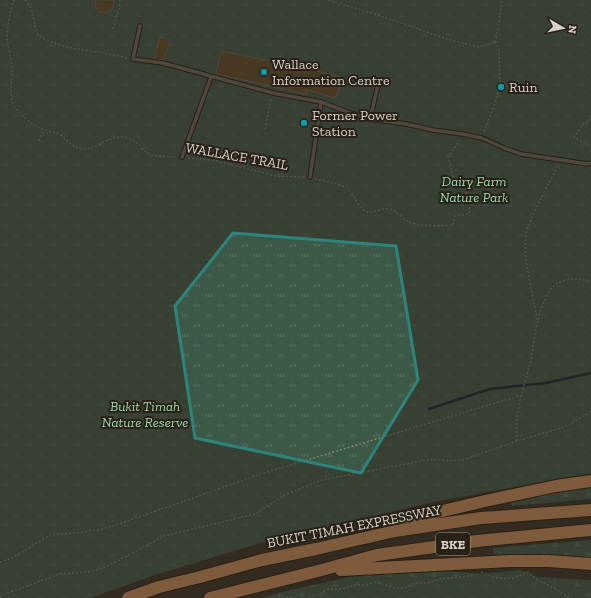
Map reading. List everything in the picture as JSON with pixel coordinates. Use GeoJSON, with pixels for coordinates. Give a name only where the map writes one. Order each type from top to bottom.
{"type":"FeatureCollection","features":[{"type":"Feature","properties":{"kind":"highway"},"geometry":{"type":"LineString","coordinates":[[395,531],[434,513],[556,486],[591,481]]}},
{"type":"Feature","properties":{"kind":"highway","name":"BUKIT TIMAH EXPRESSWAY"},"geometry":{"type":"LineString","coordinates":[[128,598],[159,587],[262,560],[395,531],[481,518],[591,510]]}},
{"type":"Feature","properties":{"kind":"highway","name":"BKE"},"geometry":{"type":"LineString","coordinates":[[210,598],[377,555],[477,541],[591,530]]}},
{"type":"Feature","properties":{"kind":"highway"},"geometry":{"type":"LineString","coordinates":[[318,571],[510,560],[591,564]]}},
{"type":"Feature","properties":{"kind":"lane"},"geometry":{"type":"LineString","coordinates":[[140,26],[134,59],[163,63],[273,93],[321,102],[350,113],[370,118],[482,138],[521,154],[591,163]]}},
{"type":"Feature","properties":{"kind":"lane"},"geometry":{"type":"LineString","coordinates":[[182,157],[211,77]]}},
{"type":"Feature","properties":{"kind":"lane"},"geometry":{"type":"LineString","coordinates":[[370,118],[379,82]]}},
{"type":"Feature","properties":{"kind":"lane"},"geometry":{"type":"LineString","coordinates":[[310,177],[321,102]]}},
{"type":"Feature","properties":{"kind":"path","name":"WALLACE TRAIL"},"geometry":{"type":"LineString","coordinates":[[15,0],[13,2],[9,20],[7,38],[12,70],[10,90],[12,100],[17,110],[34,126],[56,133],[74,147],[80,149],[86,150],[113,138],[122,137],[131,139],[139,144],[147,153],[153,155],[217,161],[276,176],[310,177],[344,186],[349,190],[361,208],[366,211],[376,212],[388,209],[396,212],[409,222],[436,226],[453,225],[455,216],[469,214],[470,202],[465,183],[453,177],[448,157],[462,134]]}},
{"type":"Feature","properties":{"kind":"path"},"geometry":{"type":"LineString","coordinates":[[25,0],[32,11],[37,33],[40,36],[71,49],[134,59]]}},
{"type":"Feature","properties":{"kind":"path"},"geometry":{"type":"LineString","coordinates":[[113,29],[120,0]]}},
{"type":"Feature","properties":{"kind":"path"},"geometry":{"type":"LineString","coordinates":[[328,0],[375,14],[447,39],[477,47],[495,42]]}},
{"type":"Feature","properties":{"kind":"path"},"geometry":{"type":"LineString","coordinates":[[482,138],[500,87],[499,49],[495,42],[500,22],[502,0]]}},
{"type":"Feature","properties":{"kind":"path"},"geometry":{"type":"LineString","coordinates":[[266,129],[273,93]]}},
{"type":"Feature","properties":{"kind":"path"},"geometry":{"type":"LineString","coordinates":[[591,119],[583,124],[574,136],[591,146]]}},
{"type":"Feature","properties":{"kind":"path"},"geometry":{"type":"LineString","coordinates":[[39,141],[43,129]]}},
{"type":"Feature","properties":{"kind":"path"},"geometry":{"type":"LineString","coordinates":[[537,322],[524,245],[527,230],[547,186],[562,160]]}},
{"type":"Feature","properties":{"kind":"path"},"geometry":{"type":"LineString","coordinates":[[517,441],[516,431],[522,395],[531,359],[537,322],[545,300],[555,285],[565,280],[576,278],[591,281]]}},
{"type":"Feature","properties":{"kind":"path"},"geometry":{"type":"LineString","coordinates":[[0,562],[22,552],[47,537],[57,534],[102,529],[119,524],[264,473],[522,395]]}},
{"type":"Feature","properties":{"kind":"path"},"geometry":{"type":"LineString","coordinates":[[0,596],[59,574],[87,572],[103,568],[164,536],[255,514],[287,494],[322,480],[434,459],[452,461],[463,460],[517,441],[561,428],[571,424],[591,411]]}},
{"type":"Feature","properties":{"kind":"path"},"geometry":{"type":"LineString","coordinates":[[479,571],[492,578],[517,577],[528,572],[536,579],[556,589],[569,598]]}},
{"type":"Feature","properties":{"kind":"path"},"geometry":{"type":"LineString","coordinates":[[308,598],[328,589],[342,589],[354,585],[365,585],[377,582],[392,588],[404,588],[415,583],[428,583],[446,578],[470,576],[475,574]]}},
{"type":"Feature","properties":{"kind":"path"},"geometry":{"type":"LineString","coordinates":[[278,598],[297,598]]}},
{"type":"Feature","properties":{"kind":"highlighted area"},"geometry":{"type":"Polygon","coordinates":[[[233,233],[396,246],[418,380],[361,473],[195,438],[175,306],[233,233]]]}},
{"type":"Feature","properties":{"kind":"green space"},"geometry":{"type":"Polygon","coordinates":[[[0,0],[591,0],[591,473],[433,502],[274,539],[155,575],[90,598],[0,598],[0,0]]]}},
{"type":"Feature","properties":{"kind":"green space"},"geometry":{"type":"Polygon","coordinates":[[[591,486],[591,499],[512,506],[511,501],[591,486]]]}},
{"type":"Feature","properties":{"kind":"green space"},"geometry":{"type":"Polygon","coordinates":[[[591,540],[591,557],[493,554],[493,548],[591,540]]]}},
{"type":"Feature","properties":{"kind":"green space"},"geometry":{"type":"Polygon","coordinates":[[[407,569],[591,580],[591,598],[262,598],[290,590],[364,574],[407,569]]]}},
{"type":"Feature","properties":{"kind":"green space"},"geometry":{"type":"Polygon","coordinates":[[[521,570],[583,597],[590,598],[319,598],[338,588],[521,570]]]}},
{"type":"Feature","properties":{"kind":"building"},"geometry":{"type":"Polygon","coordinates":[[[96,0],[114,0],[113,9],[108,13],[99,12],[95,6],[96,0]]]}},
{"type":"Feature","properties":{"kind":"building"},"geometry":{"type":"Polygon","coordinates":[[[160,37],[170,40],[164,60],[154,59],[160,37]]]}},
{"type":"Feature","properties":{"kind":"building","name":"Wallace Information Centre"},"geometry":{"type":"Polygon","coordinates":[[[221,51],[315,70],[342,78],[336,98],[307,90],[306,94],[216,74],[221,51]]]}},
{"type":"Feature","properties":{"kind":"waterway"},"geometry":{"type":"LineString","coordinates":[[429,409],[490,389],[546,383],[591,373]]}},
{"type":"Feature","properties":{"kind":"place","name":"Wallace Information Centre"},"geometry":{"type":"Point","coordinates":[264,72]}},
{"type":"Feature","properties":{"kind":"place","name":"Ruin"},"geometry":{"type":"Point","coordinates":[501,87]}},
{"type":"Feature","properties":{"kind":"place","name":"Former Power Station"},"geometry":{"type":"Point","coordinates":[304,123]}},
{"type":"Feature","properties":{"kind":"park label","name":"Dairy Farm Nature Park"},"geometry":{"type":"Point","coordinates":[474,190]}},
{"type":"Feature","properties":{"kind":"park label","name":"Bukit Timah Nature Reserve"},"geometry":{"type":"Point","coordinates":[145,414]}}]}
